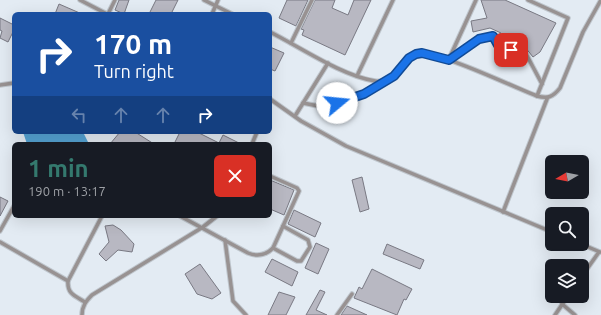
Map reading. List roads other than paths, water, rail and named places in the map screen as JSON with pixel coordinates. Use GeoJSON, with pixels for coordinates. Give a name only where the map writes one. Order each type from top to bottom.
{"type":"FeatureCollection","features":[{"type":"Feature","properties":{"kind":"lane"},"geometry":{"type":"LineString","coordinates":[[80,0],[103,12]]}},
{"type":"Feature","properties":{"kind":"lane"},"geometry":{"type":"LineString","coordinates":[[108,12],[115,0]]}},
{"type":"Feature","properties":{"kind":"lane"},"geometry":{"type":"LineString","coordinates":[[204,0],[228,12]]}},
{"type":"Feature","properties":{"kind":"lane"},"geometry":{"type":"LineString","coordinates":[[213,12],[218,0]]}},
{"type":"Feature","properties":{"kind":"lane"},"geometry":{"type":"LineString","coordinates":[[291,43],[312,0]]}},
{"type":"Feature","properties":{"kind":"lane"},"geometry":{"type":"LineString","coordinates":[[357,76],[393,0]]}},
{"type":"Feature","properties":{"kind":"lane"},"geometry":{"type":"LineString","coordinates":[[449,60],[476,0]]}},
{"type":"Feature","properties":{"kind":"lane"},"geometry":{"type":"LineString","coordinates":[[528,0],[568,18],[537,96]]}},
{"type":"Feature","properties":{"kind":"lane"},"geometry":{"type":"LineString","coordinates":[[503,212],[547,99],[554,95],[560,88],[583,32],[601,0]]}},
{"type":"Feature","properties":{"kind":"lane"},"geometry":{"type":"LineString","coordinates":[[272,33],[328,63],[357,76],[375,81],[384,80]]}},
{"type":"Feature","properties":{"kind":"lane"},"geometry":{"type":"LineString","coordinates":[[449,60],[479,39],[493,36],[498,45],[511,50],[515,45],[525,52],[542,84]]}},
{"type":"Feature","properties":{"kind":"lane"},"geometry":{"type":"LineString","coordinates":[[303,103],[323,107],[364,94],[384,80],[394,76],[409,58],[416,54],[422,53],[449,60],[547,99]]}},
{"type":"Feature","properties":{"kind":"lane"},"geometry":{"type":"LineString","coordinates":[[295,116],[328,63]]}},
{"type":"Feature","properties":{"kind":"lane"},"geometry":{"type":"LineString","coordinates":[[0,85],[12,82]]}},
{"type":"Feature","properties":{"kind":"lane"},"geometry":{"type":"LineString","coordinates":[[272,100],[295,116],[346,146],[545,229]]}},
{"type":"Feature","properties":{"kind":"lane"},"geometry":{"type":"LineString","coordinates":[[184,218],[254,255],[266,254],[273,248],[299,191],[297,188],[272,177]]}},
{"type":"Feature","properties":{"kind":"lane"},"geometry":{"type":"LineString","coordinates":[[0,231],[12,210]]}},
{"type":"Feature","properties":{"kind":"lane"},"geometry":{"type":"LineString","coordinates":[[85,302],[70,293],[68,281],[101,218]]}},
{"type":"Feature","properties":{"kind":"lane"},"geometry":{"type":"LineString","coordinates":[[82,315],[82,308],[85,302],[92,295],[203,228],[215,218]]}},
{"type":"Feature","properties":{"kind":"lane"},"geometry":{"type":"LineString","coordinates":[[273,248],[297,262],[301,261],[310,247],[308,240],[284,226]]}},
{"type":"Feature","properties":{"kind":"lane"},"geometry":{"type":"LineString","coordinates":[[225,240],[232,301],[246,315]]}},
{"type":"Feature","properties":{"kind":"lane"},"geometry":{"type":"LineString","coordinates":[[0,242],[68,281]]}},
{"type":"Feature","properties":{"kind":"lane"},"geometry":{"type":"LineString","coordinates":[[589,247],[600,252],[589,267]]}},
{"type":"Feature","properties":{"kind":"lane"},"geometry":{"type":"LineString","coordinates":[[337,315],[352,294]]}},
{"type":"Feature","properties":{"kind":"lane"},"geometry":{"type":"LineString","coordinates":[[555,315],[562,304],[575,315]]}},
{"type":"Feature","properties":{"kind":"water"},"geometry":{"type":"Polygon","coordinates":[[[24,134],[84,134],[88,142],[26,142],[24,134]]]}}]}
